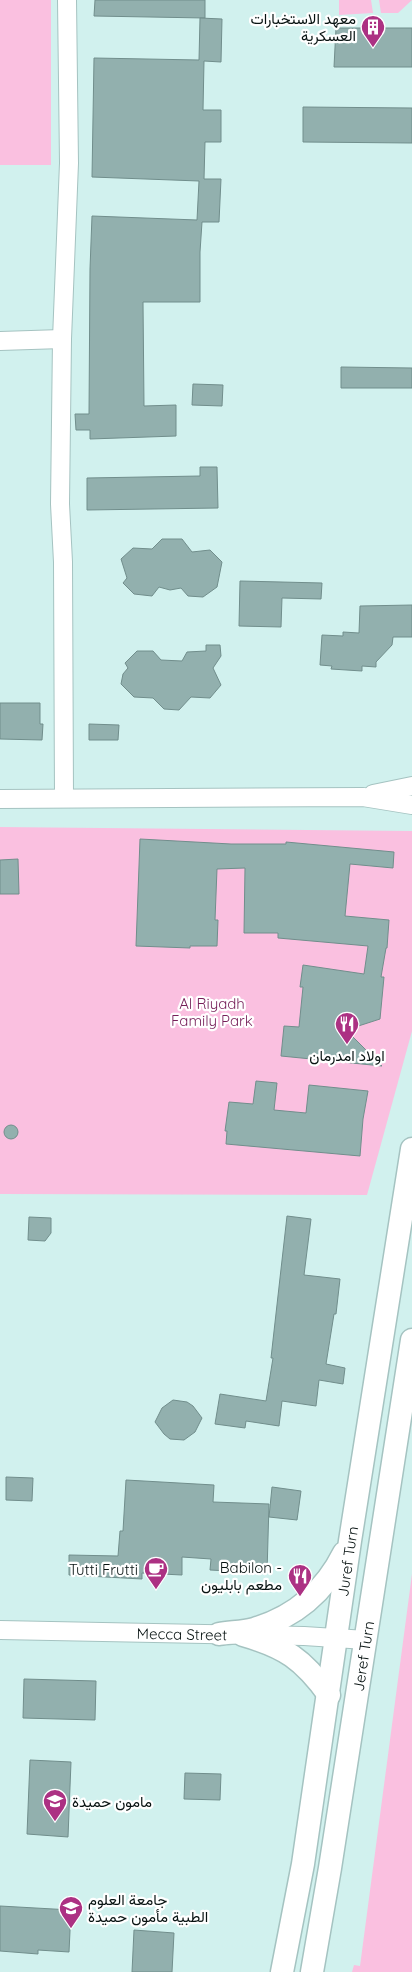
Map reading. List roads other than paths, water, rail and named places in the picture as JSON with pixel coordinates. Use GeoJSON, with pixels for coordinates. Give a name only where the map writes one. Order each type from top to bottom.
{"type":"FeatureCollection","features":[{"type":"Feature","properties":{"kind":"main road","name":"Juref Turn"},"geometry":{"type":"LineString","coordinates":[[282,1972],[303,1864],[329,1695],[335,1638],[412,1149]]}},
{"type":"Feature","properties":{"kind":"main road","name":"Jeref Turn"},"geometry":{"type":"LineString","coordinates":[[312,1972],[412,1340]]}},
{"type":"Feature","properties":{"kind":"main road"},"geometry":{"type":"LineString","coordinates":[[219,1634],[253,1629],[285,1617],[313,1598],[335,1572],[350,1541]]}},
{"type":"Feature","properties":{"kind":"main road"},"geometry":{"type":"LineString","coordinates":[[243,1635],[269,1642],[293,1655],[313,1673],[329,1695]]}},
{"type":"Feature","properties":{"kind":"street"},"geometry":{"type":"LineString","coordinates":[[64,798],[63,572],[60,504],[62,338],[69,162],[67,0]]}},
{"type":"Feature","properties":{"kind":"street"},"geometry":{"type":"LineString","coordinates":[[0,341],[62,338]]}},
{"type":"Feature","properties":{"kind":"street"},"geometry":{"type":"LineString","coordinates":[[363,797],[412,786]]}},
{"type":"Feature","properties":{"kind":"street"},"geometry":{"type":"LineString","coordinates":[[0,798],[363,797],[412,804]]}},
{"type":"Feature","properties":{"kind":"street","name":"Mecca Street"},"geometry":{"type":"LineString","coordinates":[[0,1630],[219,1634],[366,1640]]}},
{"type":"Feature","properties":{"kind":"place","name":"معهد الاستخبارات العسكرية"},"geometry":{"type":"Point","coordinates":[373,48]}},
{"type":"Feature","properties":{"kind":"place","name":"اولاد امدرمان"},"geometry":{"type":"Point","coordinates":[347,1045]}},
{"type":"Feature","properties":{"kind":"place","name":"Tutti Frutti"},"geometry":{"type":"Point","coordinates":[156,1590]}},
{"type":"Feature","properties":{"kind":"place","name":"Babilon - مطعم بابليون"},"geometry":{"type":"Point","coordinates":[300,1597]}},
{"type":"Feature","properties":{"kind":"place","name":"مامون حميدة"},"geometry":{"type":"Point","coordinates":[55,1822]}},
{"type":"Feature","properties":{"kind":"place","name":"جامعة العلوم الطبية مأمون حميدة"},"geometry":{"type":"Point","coordinates":[71,1929]}},
{"type":"Feature","properties":{"kind":"park label","name":"Al Riyadh Family Park"},"geometry":{"type":"Point","coordinates":[212,1012]}}]}
